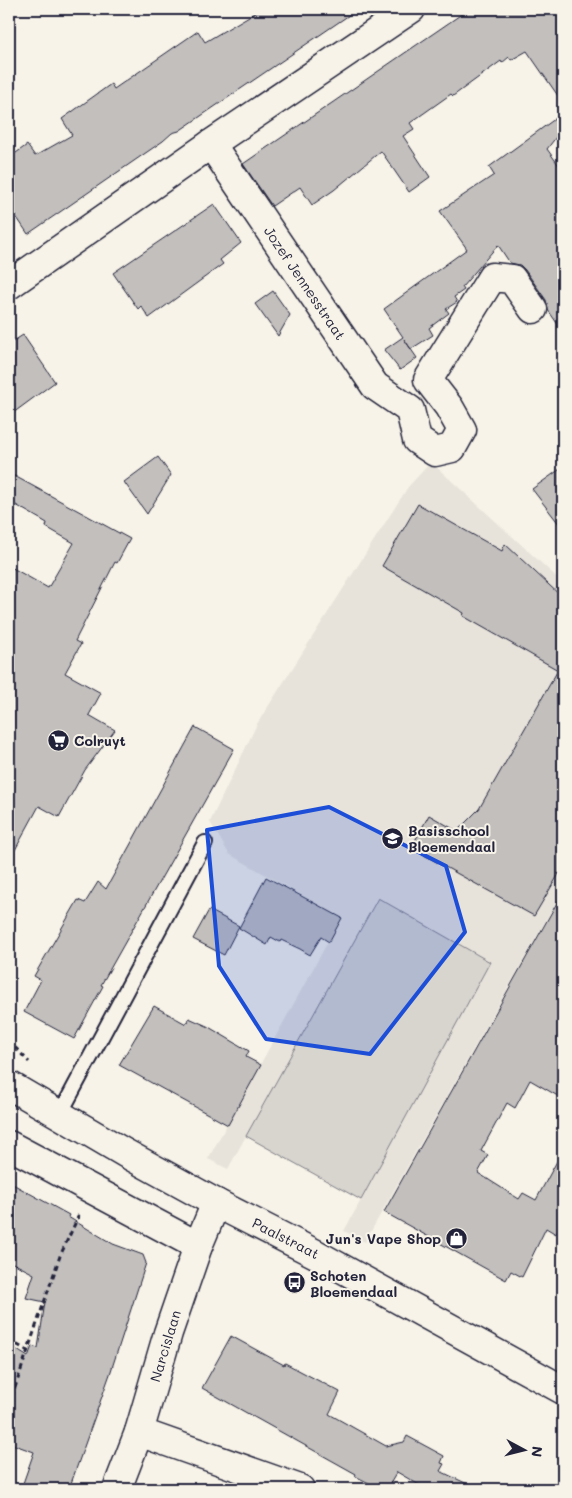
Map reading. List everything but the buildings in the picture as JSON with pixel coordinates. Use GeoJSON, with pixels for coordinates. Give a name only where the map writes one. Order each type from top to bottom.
{"type":"FeatureCollection","features":[{"type":"Feature","properties":{"kind":"street"},"geometry":{"type":"LineString","coordinates":[[9,285],[211,144],[411,9]]}},
{"type":"Feature","properties":{"kind":"street","name":"Jozef Jennesstraat"},"geometry":{"type":"LineString","coordinates":[[211,144],[375,386],[410,410]]}},
{"type":"Feature","properties":{"kind":"street"},"geometry":{"type":"LineString","coordinates":[[428,380],[449,406],[462,430],[452,448],[435,452],[417,440],[410,410],[428,380],[492,277],[512,279],[533,309]]}},
{"type":"Feature","properties":{"kind":"street","name":"Paalstraat"},"geometry":{"type":"LineString","coordinates":[[9,1085],[125,1153],[216,1203],[314,1253],[563,1390]]}},
{"type":"Feature","properties":{"kind":"street"},"geometry":{"type":"LineString","coordinates":[[9,1145],[198,1246]]}},
{"type":"Feature","properties":{"kind":"street","name":"Narcislaan"},"geometry":{"type":"LineString","coordinates":[[117,1489],[139,1432],[168,1333],[198,1246],[216,1203]]}},
{"type":"Feature","properties":{"kind":"street"},"geometry":{"type":"LineString","coordinates":[[139,1432],[300,1489]]}},
{"type":"Feature","properties":{"kind":"lane"},"geometry":{"type":"LineString","coordinates":[[60,1114],[205,843]]}},
{"type":"Feature","properties":{"kind":"path"},"geometry":{"type":"LineString","coordinates":[[9,1404],[60,1256],[91,1189]]}},
{"type":"Feature","properties":{"kind":"path"},"geometry":{"type":"LineString","coordinates":[[9,1340],[28,1351]]}},
{"type":"Feature","properties":{"kind":"highlighted area"},"geometry":{"type":"Polygon","coordinates":[[[329,807],[446,866],[465,932],[370,1054],[266,1039],[219,966],[207,830],[329,807]]]}},
{"type":"Feature","properties":{"kind":"shaded area","name":"Basisschool Bloemendaal"},"geometry":{"type":"Polygon","coordinates":[[[431,462],[563,583],[563,890],[365,1242],[344,1231],[361,1200],[246,1136],[228,1169],[208,1159],[341,918],[229,854],[210,822],[257,724],[408,487],[431,462]]]}},
{"type":"Feature","properties":{"kind":"shaded area"},"geometry":{"type":"Polygon","coordinates":[[[378,898],[490,962],[361,1200],[246,1136],[378,898]]]}},
{"type":"Feature","properties":{"kind":"place","name":"Colruyt"},"geometry":{"type":"Point","coordinates":[58,740]}},
{"type":"Feature","properties":{"kind":"place","name":"Basisschool Bloemendaal"},"geometry":{"type":"Point","coordinates":[392,838]}},
{"type":"Feature","properties":{"kind":"place","name":"Jun's Vape Shop"},"geometry":{"type":"Point","coordinates":[457,1238]}},
{"type":"Feature","properties":{"kind":"place","name":"Schoten Bloemendaal"},"geometry":{"type":"Point","coordinates":[294,1283]}}]}
